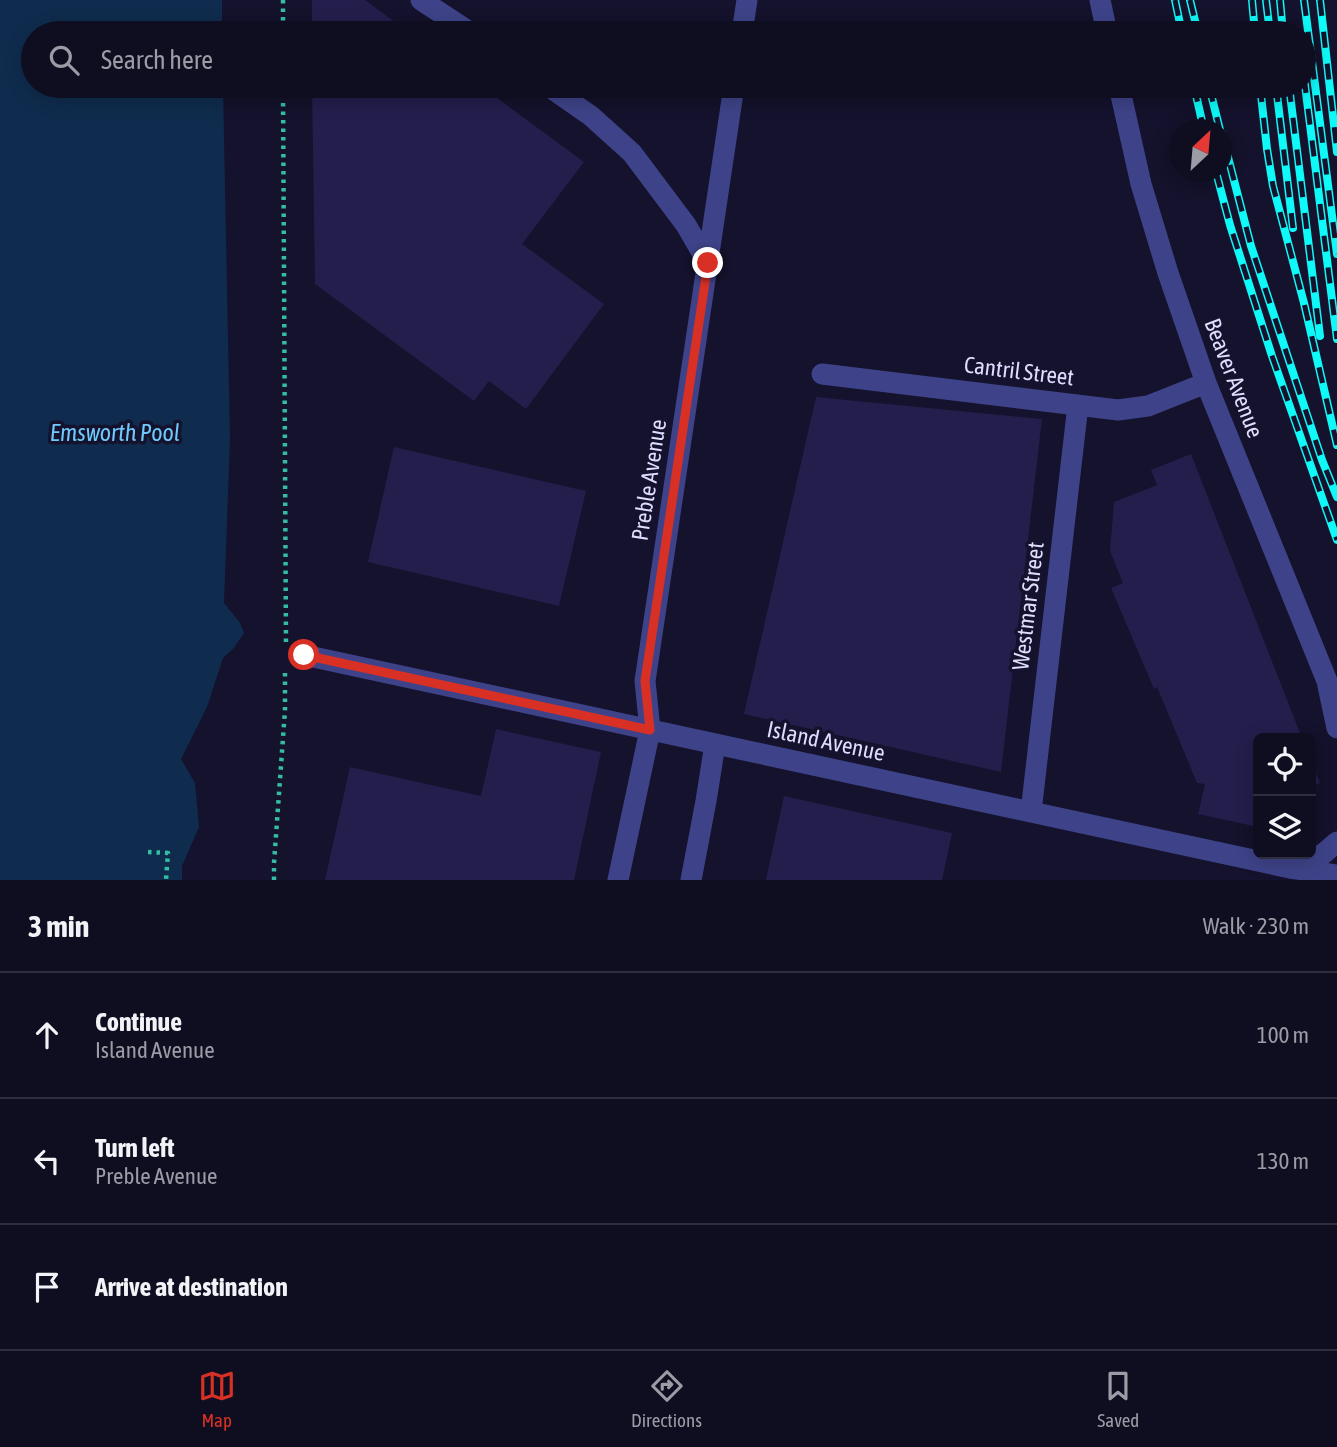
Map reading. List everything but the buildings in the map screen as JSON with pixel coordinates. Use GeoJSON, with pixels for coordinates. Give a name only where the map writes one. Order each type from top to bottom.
{"type":"FeatureCollection","features":[{"type":"Feature","properties":{"kind":"street"},"geometry":{"type":"LineString","coordinates":[[421,0],[453,21]]}},
{"type":"Feature","properties":{"kind":"street"},"geometry":{"type":"LineString","coordinates":[[744,21],[747,0]]}},
{"type":"Feature","properties":{"kind":"street"},"geometry":{"type":"LineString","coordinates":[[1100,0],[1104,21]]}},
{"type":"Feature","properties":{"kind":"street"},"geometry":{"type":"LineString","coordinates":[[565,98],[591,116],[632,153],[685,225],[708,263]]}},
{"type":"Feature","properties":{"kind":"street","name":"Preble Avenue"},"geometry":{"type":"LineString","coordinates":[[618,880],[650,730],[645,681],[732,98]]}},
{"type":"Feature","properties":{"kind":"street","name":"Beaver Avenue"},"geometry":{"type":"LineString","coordinates":[[1122,98],[1145,197],[1168,273],[1206,383],[1332,690],[1337,728]]}},
{"type":"Feature","properties":{"kind":"street","name":"Cantril Street"},"geometry":{"type":"LineString","coordinates":[[822,374],[1118,410],[1148,406],[1206,383]]}},
{"type":"Feature","properties":{"kind":"street","name":"Westmar Street"},"geometry":{"type":"LineString","coordinates":[[1031,812],[1078,405]]}},
{"type":"Feature","properties":{"kind":"street","name":"Island Avenue"},"geometry":{"type":"LineString","coordinates":[[292,658],[650,730],[1290,868],[1337,875]]}},
{"type":"Feature","properties":{"kind":"street"},"geometry":{"type":"LineString","coordinates":[[691,880],[715,744]]}},
{"type":"Feature","properties":{"kind":"street"},"geometry":{"type":"LineString","coordinates":[[1290,868],[1323,854],[1337,842]]}},
{"type":"Feature","properties":{"kind":"path"},"geometry":{"type":"LineString","coordinates":[[283,0],[283,21]]}},
{"type":"Feature","properties":{"kind":"path"},"geometry":{"type":"LineString","coordinates":[[274,880],[285,710],[292,658],[283,98]]}},
{"type":"Feature","properties":{"kind":"path"},"geometry":{"type":"LineString","coordinates":[[148,852],[169,853],[166,880]]}},
{"type":"Feature","properties":{"kind":"water","name":"Emsworth Pool"},"geometry":{"type":"Polygon","coordinates":[[[0,0],[222,0],[222,21],[21,21],[21,98],[223,98],[230,439],[224,603],[240,623],[244,633],[223,658],[207,707],[181,759],[195,783],[199,827],[182,866],[182,880],[0,880],[0,0]]]}},
{"type":"Feature","properties":{"kind":"railway"},"geometry":{"type":"LineString","coordinates":[[1175,0],[1179,21]]}},
{"type":"Feature","properties":{"kind":"railway"},"geometry":{"type":"LineString","coordinates":[[1190,0],[1195,21]]}},
{"type":"Feature","properties":{"kind":"railway"},"geometry":{"type":"LineString","coordinates":[[1252,0],[1254,21]]}},
{"type":"Feature","properties":{"kind":"railway"},"geometry":{"type":"LineString","coordinates":[[1266,0],[1269,21]]}},
{"type":"Feature","properties":{"kind":"railway"},"geometry":{"type":"LineString","coordinates":[[1280,0],[1282,21]]}},
{"type":"Feature","properties":{"kind":"railway"},"geometry":{"type":"LineString","coordinates":[[1304,0],[1307,21]]}},
{"type":"Feature","properties":{"kind":"railway"},"geometry":{"type":"LineString","coordinates":[[1320,0],[1337,152]]}},
{"type":"Feature","properties":{"kind":"railway"},"geometry":{"type":"LineString","coordinates":[[1316,92],[1337,254]]}},
{"type":"Feature","properties":{"kind":"railway"},"geometry":{"type":"LineString","coordinates":[[1197,98],[1202,119]]}},
{"type":"Feature","properties":{"kind":"railway"},"geometry":{"type":"LineString","coordinates":[[1212,98],[1217,119]]}},
{"type":"Feature","properties":{"kind":"railway"},"geometry":{"type":"LineString","coordinates":[[1261,98],[1273,186],[1337,445]]}},
{"type":"Feature","properties":{"kind":"railway"},"geometry":{"type":"LineString","coordinates":[[1277,98],[1293,228]]}},
{"type":"Feature","properties":{"kind":"railway"},"geometry":{"type":"LineString","coordinates":[[1290,98],[1320,336]]}},
{"type":"Feature","properties":{"kind":"railway"},"geometry":{"type":"LineString","coordinates":[[1307,98],[1337,339]]}},
{"type":"Feature","properties":{"kind":"railway"},"geometry":{"type":"LineString","coordinates":[[1232,173],[1251,246],[1322,460],[1337,497]]}},
{"type":"Feature","properties":{"kind":"railway"},"geometry":{"type":"LineString","coordinates":[[1219,182],[1272,356],[1337,540]]}},
{"type":"Feature","properties":{"kind":"route"},"geometry":{"type":"LineString","coordinates":[[304,655],[650,730],[645,681],[708,263]]}}]}
